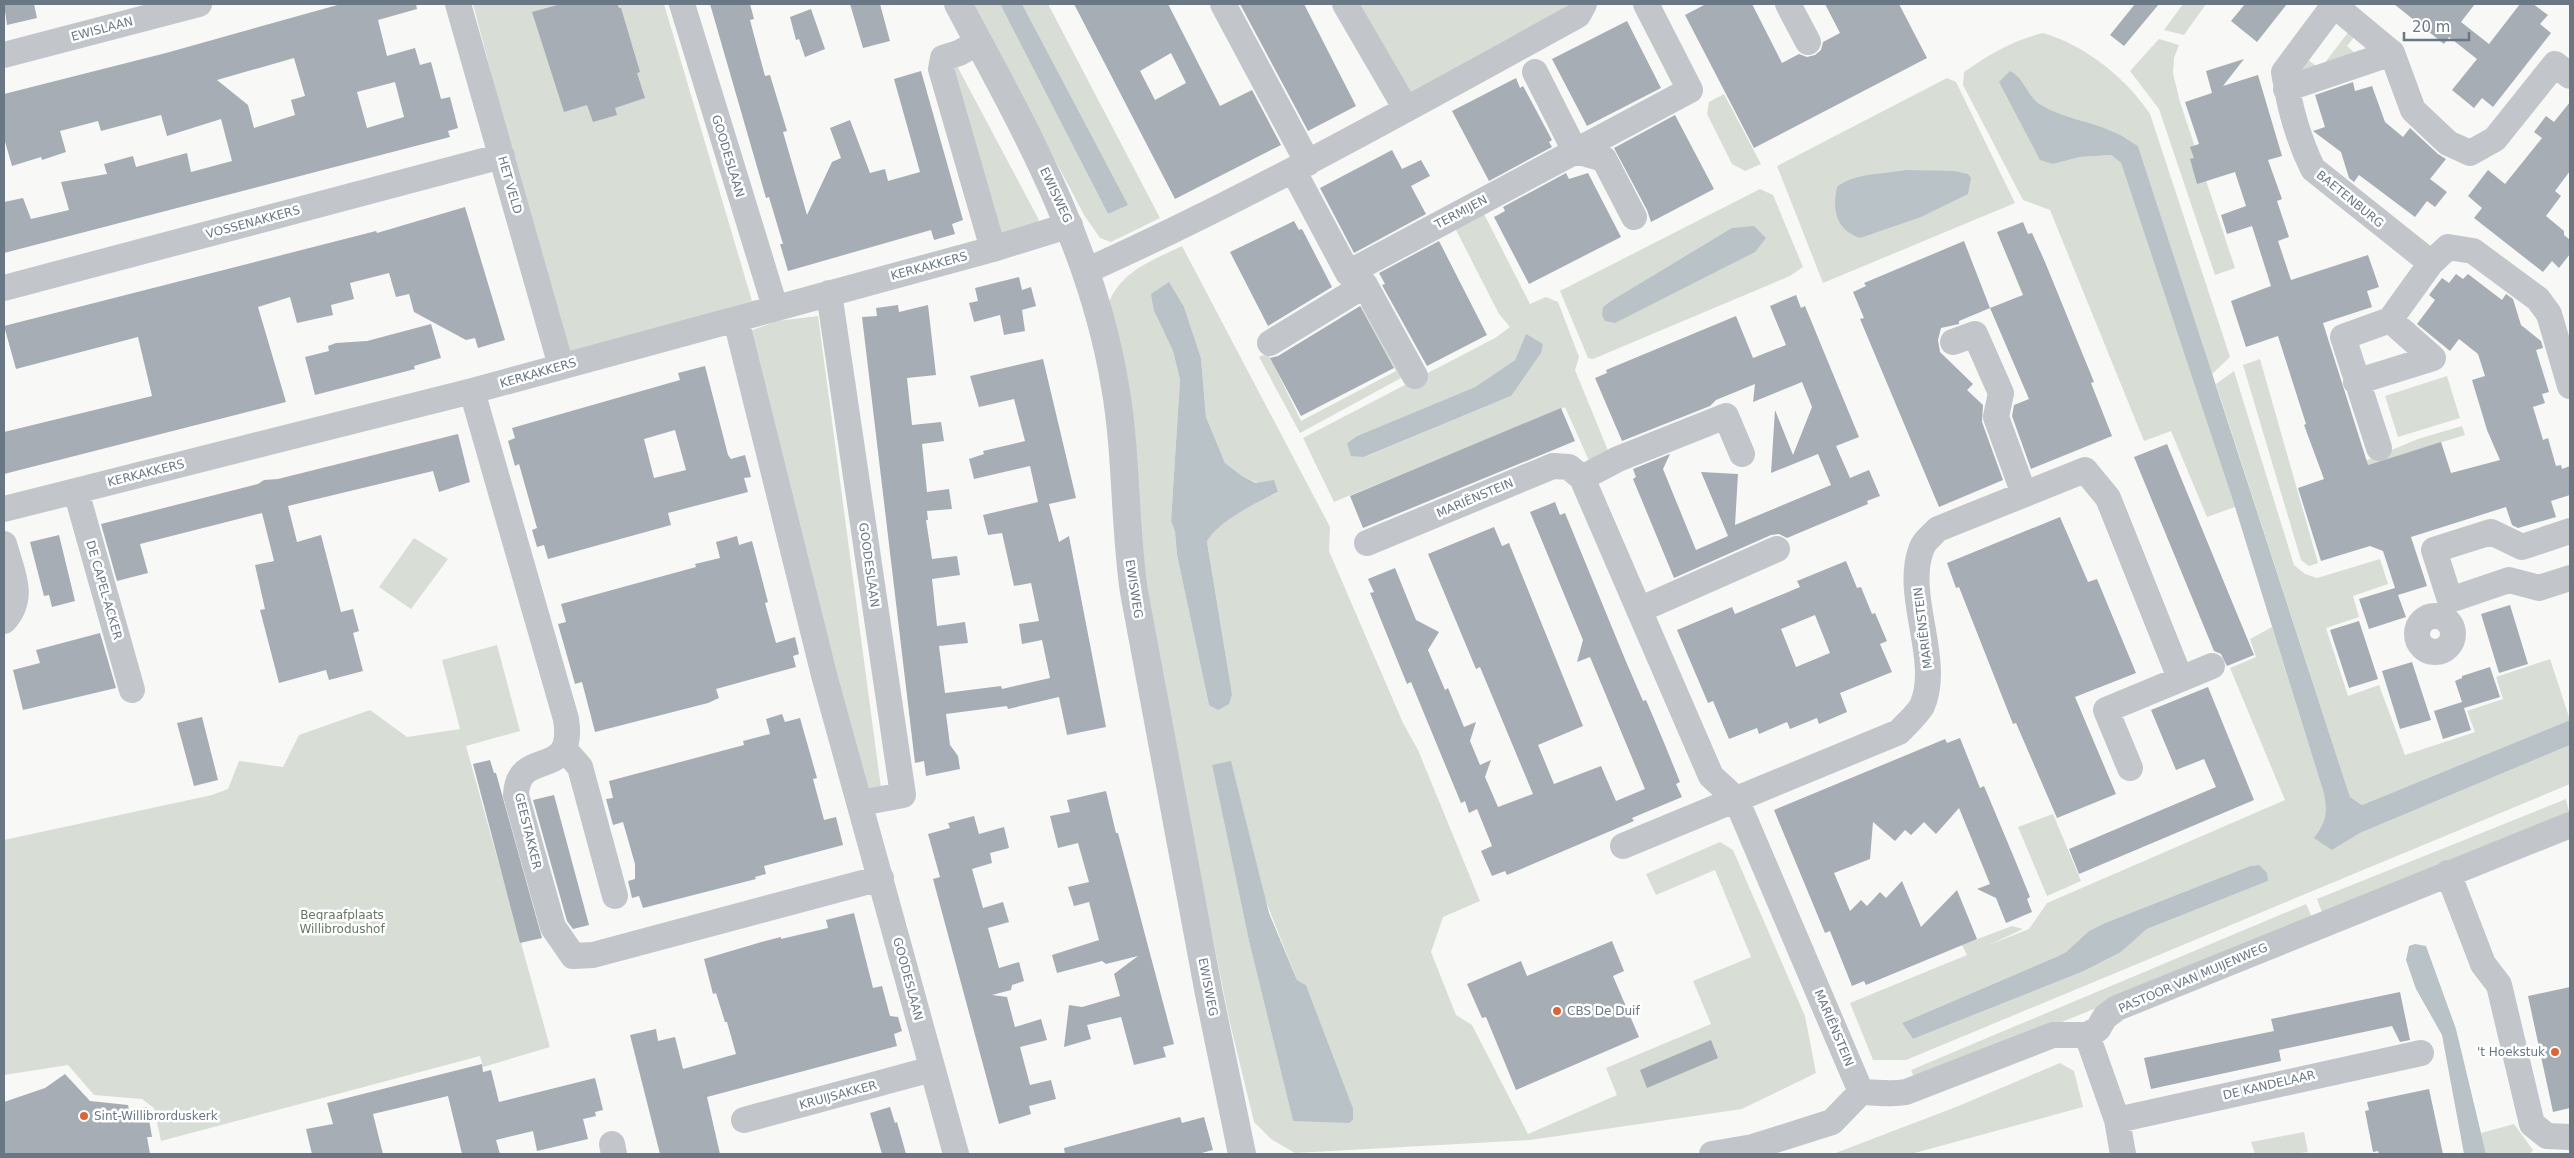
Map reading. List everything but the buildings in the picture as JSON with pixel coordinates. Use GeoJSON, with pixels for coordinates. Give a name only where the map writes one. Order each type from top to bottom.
{"type":"FeatureCollection","features":[{"type":"Feature","properties":{"kind":"street","name":"EWISLAAN"},"geometry":{"type":"LineString","coordinates":[[4,54],[200,4]]}},
{"type":"Feature","properties":{"kind":"street","name":"HET VELD"},"geometry":{"type":"LineString","coordinates":[[458,4],[561,366]]}},
{"type":"Feature","properties":{"kind":"street","name":"GOODESLAAN"},"geometry":{"type":"LineString","coordinates":[[682,4],[774,307]]}},
{"type":"Feature","properties":{"kind":"street","name":"EWISWEG"},"geometry":{"type":"LineString","coordinates":[[958,4],[1060,200],[1098,310],[1115,386],[1120,428],[1128,551],[1134,592],[1209,994],[1242,1154]]}},
{"type":"Feature","properties":{"kind":"street"},"geometry":{"type":"LineString","coordinates":[[1223,4],[1356,279],[1415,376]]}},
{"type":"Feature","properties":{"kind":"street"},"geometry":{"type":"LineString","coordinates":[[1345,4],[1406,109]]}},
{"type":"Feature","properties":{"kind":"street"},"geometry":{"type":"LineString","coordinates":[[1086,271],[1171,232],[1384,123],[1406,109],[1578,15],[1584,4]]}},
{"type":"Feature","properties":{"kind":"street","name":"TERMIJEN"},"geometry":{"type":"LineString","coordinates":[[1270,343],[1356,279],[1575,151],[1690,90],[1646,4]]}},
{"type":"Feature","properties":{"kind":"street"},"geometry":{"type":"LineString","coordinates":[[1788,4],[1808,42]]}},
{"type":"Feature","properties":{"kind":"street","name":"BAETENBURG"},"geometry":{"type":"LineString","coordinates":[[2392,53],[2334,6],[2284,72],[2286,89],[2305,153],[2313,169],[2431,263]]}},
{"type":"Feature","properties":{"kind":"street"},"geometry":{"type":"LineString","coordinates":[[979,42],[958,53],[942,58],[941,70],[993,249]]}},
{"type":"Feature","properties":{"kind":"street"},"geometry":{"type":"LineString","coordinates":[[2286,89],[2392,53],[2412,110],[2448,143],[2470,153],[2495,139],[2555,64],[2570,76]]}},
{"type":"Feature","properties":{"kind":"street"},"geometry":{"type":"LineString","coordinates":[[1535,72],[1575,151],[1604,159],[1634,217]]}},
{"type":"Feature","properties":{"kind":"street","name":"VOSSENAKKERS"},"geometry":{"type":"LineString","coordinates":[[4,288],[502,156]]}},
{"type":"Feature","properties":{"kind":"street","name":"KERKAKKERS"},"geometry":{"type":"LineString","coordinates":[[4,509],[472,391],[736,320],[774,307],[993,249],[1070,225]]}},
{"type":"Feature","properties":{"kind":"street"},"geometry":{"type":"LineString","coordinates":[[2379,448],[2356,382],[2343,337],[2390,320],[2431,263],[2448,247],[2473,251],[2538,299],[2549,314],[2570,386]]}},
{"type":"Feature","properties":{"kind":"street","name":"GOODESLAAN"},"geometry":{"type":"LineString","coordinates":[[829,293],[903,794],[861,803]]}},
{"type":"Feature","properties":{"kind":"street","name":"GOODESLAAN"},"geometry":{"type":"LineString","coordinates":[[736,320],[824,675],[861,803],[956,1154]]}},
{"type":"Feature","properties":{"kind":"street"},"geometry":{"type":"LineString","coordinates":[[2356,382],[2433,358],[2390,320]]}},
{"type":"Feature","properties":{"kind":"street"},"geometry":{"type":"LineString","coordinates":[[1954,342],[1975,334],[2001,393],[1996,417],[2024,494]]}},
{"type":"Feature","properties":{"kind":"street"},"geometry":{"type":"LineString","coordinates":[[472,391],[566,719],[569,736],[565,750],[580,767],[615,896]]}},
{"type":"Feature","properties":{"kind":"street"},"geometry":{"type":"LineString","coordinates":[[1582,478],[1618,459],[1726,416],[1742,454]]}},
{"type":"Feature","properties":{"kind":"street","name":"MARIËNSTEIN"},"geometry":{"type":"LineString","coordinates":[[1367,543],[1553,466],[1569,467],[1582,478],[1711,776],[1736,799],[1862,1092]]}},
{"type":"Feature","properties":{"kind":"street","name":"MARIËNSTEIN"},"geometry":{"type":"LineString","coordinates":[[1623,846],[1899,732],[1922,706],[1929,674],[1922,633],[1917,567],[1921,548],[1938,529],[2085,470],[2108,498],[2180,678]]}},
{"type":"Feature","properties":{"kind":"street","name":"DE CAPEL-ACKER"},"geometry":{"type":"LineString","coordinates":[[76,490],[132,690]]}},
{"type":"Feature","properties":{"kind":"street"},"geometry":{"type":"LineString","coordinates":[[2570,531],[2522,547],[2491,532],[2434,550],[2445,608],[2509,580],[2539,588],[2570,578]]}},
{"type":"Feature","properties":{"kind":"street"},"geometry":{"type":"LineString","coordinates":[[4,544],[17,592],[14,610],[4,621]]}},
{"type":"Feature","properties":{"kind":"street"},"geometry":{"type":"LineString","coordinates":[[2509,580],[2522,547]]}},
{"type":"Feature","properties":{"kind":"street"},"geometry":{"type":"LineString","coordinates":[[1639,610],[1777,549]]}},
{"type":"Feature","properties":{"kind":"street"},"geometry":{"type":"LineString","coordinates":[[2130,768],[2106,710],[2212,666]]}},
{"type":"Feature","properties":{"kind":"street","name":"GEESTAKKER"},"geometry":{"type":"LineString","coordinates":[[565,750],[553,761],[529,768],[521,775],[517,783],[516,795],[553,927],[573,956],[593,955],[881,878]]}},
{"type":"Feature","properties":{"kind":"street","name":"PASTOOR VAN MUIJENWEG"},"geometry":{"type":"LineString","coordinates":[[2087,1035],[2098,1029],[2105,1016],[2117,1008],[2570,825]]}},
{"type":"Feature","properties":{"kind":"street"},"geometry":{"type":"LineString","coordinates":[[2448,873],[2483,964],[2499,985],[2532,1124],[2547,1136],[2557,1138],[2570,1137]]}},
{"type":"Feature","properties":{"kind":"street"},"geometry":{"type":"LineString","coordinates":[[1712,1154],[1753,1146],[1832,1122],[1862,1092],[1888,1095],[1906,1092],[2052,1035],[2087,1035],[2117,1120],[2123,1154]]}},
{"type":"Feature","properties":{"kind":"street","name":"DE KANDELAAR"},"geometry":{"type":"LineString","coordinates":[[2117,1120],[2421,1053]]}},
{"type":"Feature","properties":{"kind":"street","name":"KRUIJSAKKER"},"geometry":{"type":"LineString","coordinates":[[744,1120],[932,1069]]}},
{"type":"Feature","properties":{"kind":"green space"},"geometry":{"type":"Polygon","coordinates":[[[473,4],[664,4],[752,301],[569,354],[564,350],[473,4]]]}},
{"type":"Feature","properties":{"kind":"green space"},"geometry":{"type":"Polygon","coordinates":[[[973,4],[1000,4],[1108,214],[1127,205],[1022,4],[1048,4],[1160,218],[1111,242],[1100,238],[1084,215],[973,4]]]}},
{"type":"Feature","properties":{"kind":"green space"},"geometry":{"type":"Polygon","coordinates":[[[1359,4],[1581,4],[1408,95],[1359,4]]]}},
{"type":"Feature","properties":{"kind":"green space"},"geometry":{"type":"Polygon","coordinates":[[[2183,4],[2206,4],[2184,35],[2164,30],[2183,4]]]}},
{"type":"Feature","properties":{"kind":"green space"},"geometry":{"type":"Polygon","coordinates":[[[2353,26],[2359,31],[2347,46],[2358,56],[2357,58],[2297,78],[2297,73],[2307,59],[2320,69],[2353,26]]]}},
{"type":"Feature","properties":{"kind":"green space"},"geometry":{"type":"Polygon","coordinates":[[[2043,33],[2059,38],[2103,64],[2129,88],[2150,114],[2230,357],[2212,374],[2138,146],[2114,132],[2055,114],[2046,109],[2033,100],[2018,77],[2010,71],[2053,164],[2080,157],[2111,155],[2121,163],[2235,507],[2207,517],[2171,431],[2144,441],[2050,210],[2023,200],[1963,85],[1964,72],[1982,60],[2011,44],[2043,33]]]}},
{"type":"Feature","properties":{"kind":"green space"},"geometry":{"type":"Polygon","coordinates":[[[2159,39],[2179,45],[2174,58],[2173,73],[2180,102],[2235,268],[2215,275],[2159,109],[2130,71],[2159,39]]]}},
{"type":"Feature","properties":{"kind":"green space"},"geometry":{"type":"Polygon","coordinates":[[[956,64],[1039,220],[1033,228],[1002,238],[992,226],[996,213],[950,67],[956,64]]]}},
{"type":"Feature","properties":{"kind":"green space"},"geometry":{"type":"Polygon","coordinates":[[[1947,78],[1956,82],[2015,203],[1823,283],[1777,166],[1947,78]]]}},
{"type":"Feature","properties":{"kind":"green space"},"geometry":{"type":"Polygon","coordinates":[[[1724,94],[1761,164],[1745,171],[1732,164],[1707,114],[1709,102],[1724,94]]]}},
{"type":"Feature","properties":{"kind":"green space"},"geometry":{"type":"Polygon","coordinates":[[[1760,189],[1773,195],[1803,267],[1790,276],[1593,359],[1588,358],[1560,291],[1760,189]]]}},
{"type":"Feature","properties":{"kind":"green space"},"geometry":{"type":"Polygon","coordinates":[[[1484,214],[1530,304],[1546,297],[1558,302],[1579,357],[1575,370],[1609,453],[1590,463],[1565,407],[1334,502],[1303,438],[1495,338],[1510,327],[1499,314],[1455,228],[1484,214]],[[1526,335],[1515,360],[1475,387],[1357,436],[1347,443],[1365,457],[1511,396],[1526,335]]]}},
{"type":"Feature","properties":{"kind":"green space"},"geometry":{"type":"Polygon","coordinates":[[[1182,246],[1330,527],[1329,551],[1403,723],[1418,750],[1480,901],[1443,917],[1431,952],[1456,1015],[1472,1025],[1528,1134],[1617,1095],[1606,1068],[1711,1024],[1693,981],[1751,957],[1715,870],[1656,895],[1646,874],[1720,842],[1733,850],[1805,1016],[1816,1073],[1742,1109],[1530,1140],[1295,1153],[1271,1139],[1254,1122],[1229,1019],[1141,579],[1108,305],[1120,284],[1138,268],[1182,246]],[[1184,307],[1154,311],[1173,351],[1180,380],[1171,521],[1175,532],[1177,555],[1209,705],[1232,694],[1207,542],[1219,527],[1228,520],[1278,492],[1242,476],[1225,463],[1206,417],[1201,358],[1184,307]],[[1212,765],[1249,941],[1293,1121],[1353,1120],[1353,1108],[1306,985],[1297,980],[1212,765]]]}},
{"type":"Feature","properties":{"kind":"green space"},"geometry":{"type":"Polygon","coordinates":[[[1360,306],[1367,307],[1403,377],[1300,433],[1259,357],[1268,353],[1301,421],[1396,371],[1360,306]]]}},
{"type":"Feature","properties":{"kind":"green space"},"geometry":{"type":"Polygon","coordinates":[[[818,316],[881,788],[867,792],[747,332],[777,321],[818,316]]]}},
{"type":"Feature","properties":{"kind":"green space"},"geometry":{"type":"Polygon","coordinates":[[[2260,359],[2318,563],[2309,566],[2301,560],[2243,365],[2260,359]]]}},
{"type":"Feature","properties":{"kind":"green space"},"geometry":{"type":"Polygon","coordinates":[[[2234,371],[2294,565],[2305,574],[2317,578],[2380,559],[2388,584],[2353,596],[2359,617],[2326,628],[2348,696],[2379,685],[2405,755],[2475,732],[2467,711],[2503,699],[2496,677],[2550,659],[2570,720],[2362,805],[2350,797],[2216,384],[2234,371]]]}},
{"type":"Feature","properties":{"kind":"green space"},"geometry":{"type":"Polygon","coordinates":[[[2447,376],[2460,418],[2398,437],[2385,396],[2447,376]]]}},
{"type":"Feature","properties":{"kind":"green space"},"geometry":{"type":"Polygon","coordinates":[[[2462,426],[2465,435],[2361,467],[2360,463],[2418,439],[2462,426]]]}},
{"type":"Feature","properties":{"kind":"green space"},"geometry":{"type":"Polygon","coordinates":[[[414,538],[448,559],[411,609],[379,587],[414,538]]]}},
{"type":"Feature","properties":{"kind":"green space"},"geometry":{"type":"Polygon","coordinates":[[[2272,627],[2324,794],[2328,811],[2324,824],[2332,850],[2360,833],[2570,745],[2570,784],[1906,1060],[1873,1060],[1850,1003],[1967,955],[1962,945],[2012,926],[2023,929],[1989,945],[2029,929],[2047,903],[2285,800],[2230,668],[2256,657],[2250,639],[2272,627]],[[2259,865],[2250,866],[2105,923],[2089,931],[2066,952],[2056,957],[1902,1023],[1913,1039],[2084,971],[2121,952],[2147,929],[2268,881],[2259,865]]]}},
{"type":"Feature","properties":{"kind":"green space","name":"Begraafplaats Willibrodushof"},"geometry":{"type":"Polygon","coordinates":[[[497,645],[520,731],[466,746],[550,1047],[483,1067],[480,1056],[161,1141],[154,1108],[142,1099],[94,1095],[68,1065],[4,1075],[4,840],[212,795],[228,789],[239,761],[283,767],[299,735],[370,710],[407,737],[460,729],[442,660],[497,645]]]}},
{"type":"Feature","properties":{"kind":"green space"},"geometry":{"type":"Polygon","coordinates":[[[2566,799],[2570,816],[2323,915],[2317,899],[2566,799]]]}},
{"type":"Feature","properties":{"kind":"green space"},"geometry":{"type":"Polygon","coordinates":[[[2053,814],[2081,881],[2047,896],[2018,827],[2053,814]]]}},
{"type":"Feature","properties":{"kind":"green space"},"geometry":{"type":"Polygon","coordinates":[[[2306,904],[2313,919],[1916,1082],[1911,1070],[2306,904]]]}},
{"type":"Feature","properties":{"kind":"green space"},"geometry":{"type":"Polygon","coordinates":[[[2060,1063],[2074,1071],[2083,1107],[1911,1154],[1833,1154],[1956,1107],[2060,1063]]]}},
{"type":"Feature","properties":{"kind":"green space"},"geometry":{"type":"Polygon","coordinates":[[[2514,1124],[2533,1150],[2530,1154],[2486,1154],[2481,1133],[2514,1124]]]}},
{"type":"Feature","properties":{"kind":"green space"},"geometry":{"type":"Polygon","coordinates":[[[2304,1132],[2308,1152],[2255,1154],[2251,1142],[2304,1132]]]}},
{"type":"Feature","properties":{"kind":"shaded area"},"geometry":{"type":"Polygon","coordinates":[[[1000,4],[1022,4],[1128,205],[1108,214],[1000,4]]]}},
{"type":"Feature","properties":{"kind":"shaded area"},"geometry":{"type":"Polygon","coordinates":[[[2010,71],[2019,78],[2032,97],[2041,105],[2059,114],[2117,133],[2138,146],[2350,797],[2362,805],[2570,720],[2570,745],[2360,833],[2332,850],[2314,838],[2325,817],[2324,794],[2235,507],[2121,163],[2111,155],[2080,157],[2053,164],[2040,160],[1999,82],[2010,71]]]}},
{"type":"Feature","properties":{"kind":"shaded area"},"geometry":{"type":"Polygon","coordinates":[[[1906,170],[1954,171],[1968,174],[1971,178],[1968,194],[1921,217],[1860,238],[1846,230],[1841,224],[1836,211],[1837,187],[1852,179],[1906,170]]]}},
{"type":"Feature","properties":{"kind":"shaded area"},"geometry":{"type":"Polygon","coordinates":[[[1754,226],[1766,238],[1755,252],[1615,323],[1605,321],[1602,315],[1603,307],[1611,301],[1732,228],[1754,226]]]}},
{"type":"Feature","properties":{"kind":"shaded area"},"geometry":{"type":"Polygon","coordinates":[[[1169,282],[1184,307],[1201,358],[1206,417],[1225,463],[1242,476],[1256,483],[1274,480],[1278,492],[1228,520],[1219,527],[1207,542],[1232,694],[1229,704],[1218,710],[1209,705],[1177,555],[1175,532],[1171,521],[1180,380],[1173,351],[1154,311],[1151,294],[1169,282]]]}},
{"type":"Feature","properties":{"kind":"shaded area"},"geometry":{"type":"Polygon","coordinates":[[[1526,334],[1543,344],[1541,353],[1511,396],[1364,457],[1351,456],[1347,443],[1357,436],[1475,387],[1515,360],[1526,334]]]}},
{"type":"Feature","properties":{"kind":"shaded area"},"geometry":{"type":"Polygon","coordinates":[[[1231,761],[1269,913],[1297,980],[1306,985],[1353,1108],[1353,1120],[1349,1123],[1293,1121],[1249,941],[1212,765],[1231,761]]]}},
{"type":"Feature","properties":{"kind":"shaded area"},"geometry":{"type":"Polygon","coordinates":[[[2259,865],[2267,873],[2268,881],[2147,929],[2121,952],[2084,971],[1913,1039],[1902,1023],[2056,957],[2066,952],[2089,931],[2105,923],[2250,866],[2259,865]]]}},
{"type":"Feature","properties":{"kind":"shaded area"},"geometry":{"type":"Polygon","coordinates":[[[2415,944],[2426,946],[2456,1029],[2486,1154],[2464,1154],[2442,1035],[2416,989],[2406,960],[2409,946],[2415,944]]]}},
{"type":"Feature","properties":{"kind":"place","name":"CBS De Duif"},"geometry":{"type":"Point","coordinates":[1557,1011]}},
{"type":"Feature","properties":{"kind":"place","name":"'t Hoekstuk"},"geometry":{"type":"Point","coordinates":[2555,1052]}},
{"type":"Feature","properties":{"kind":"place","name":"Sint-Willibrorduskerk"},"geometry":{"type":"Point","coordinates":[84,1116]}}]}
